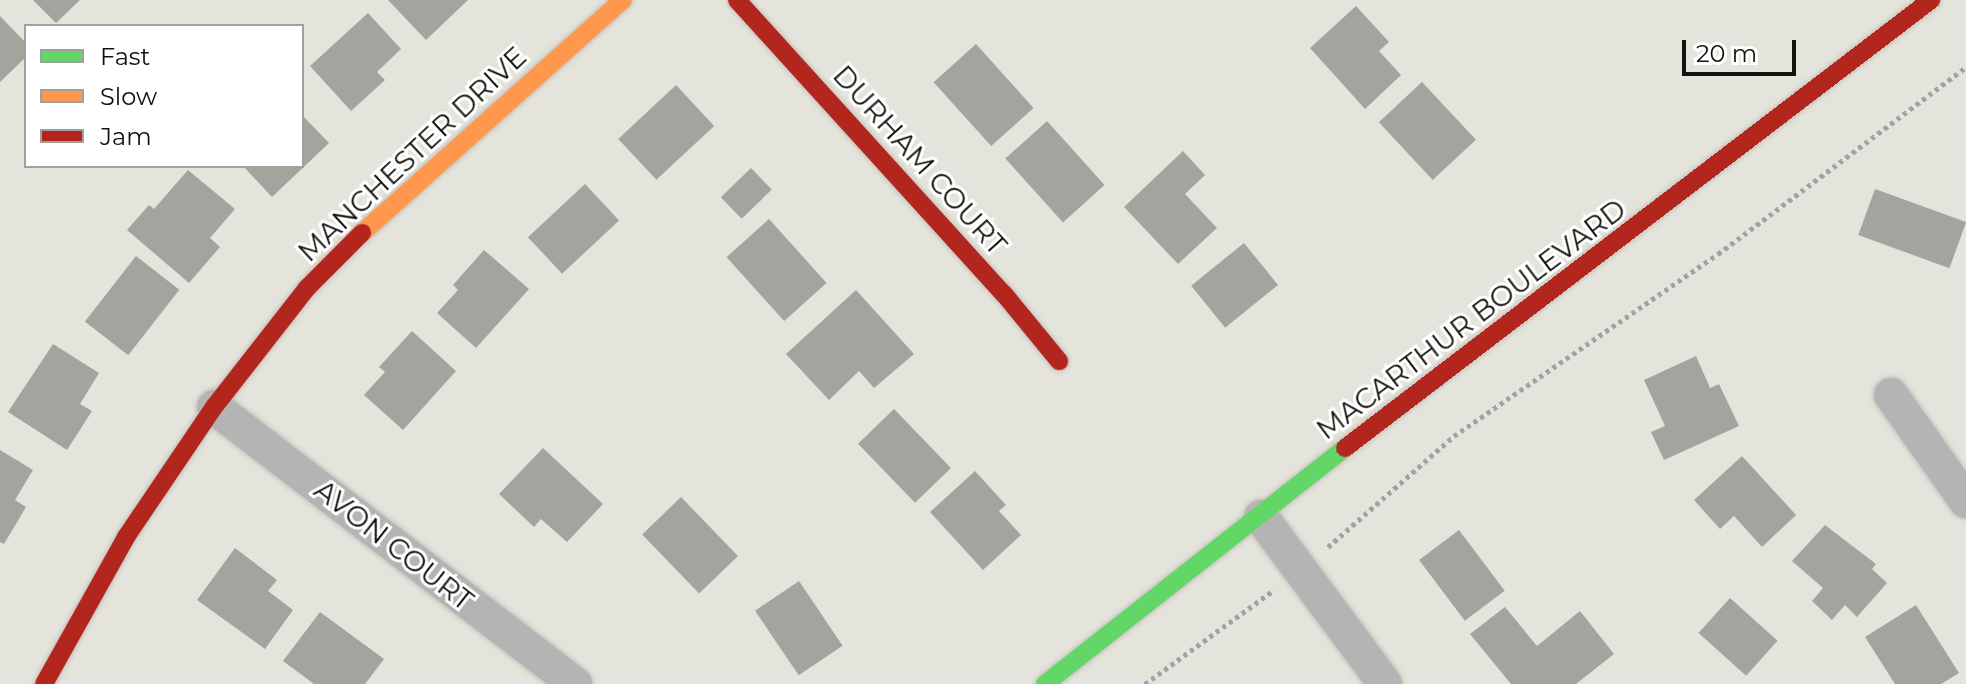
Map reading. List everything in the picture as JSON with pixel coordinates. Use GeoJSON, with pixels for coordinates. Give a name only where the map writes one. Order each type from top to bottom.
{"type":"FeatureCollection","features":[{"type":"Feature","properties":{"kind":"street","name":"MANCHESTER DRIVE"},"geometry":{"type":"LineString","coordinates":[[44,684],[126,537],[214,407],[307,288],[353,241],[623,0]]}},
{"type":"Feature","properties":{"kind":"street","name":"DURHAM COURT"},"geometry":{"type":"LineString","coordinates":[[737,0],[1004,294],[1059,361]]}},
{"type":"Feature","properties":{"kind":"street","name":"MACARTHUR BOULEVARD"},"geometry":{"type":"LineString","coordinates":[[1045,684],[1444,371],[1931,0]]}},
{"type":"Feature","properties":{"kind":"street"},"geometry":{"type":"LineString","coordinates":[[1891,395],[1966,501]]}},
{"type":"Feature","properties":{"kind":"street","name":"AVON COURT"},"geometry":{"type":"LineString","coordinates":[[214,407],[575,684]]}},
{"type":"Feature","properties":{"kind":"street"},"geometry":{"type":"LineString","coordinates":[[1261,517],[1298,571],[1385,684]]}},
{"type":"Feature","properties":{"kind":"path"},"geometry":{"type":"LineString","coordinates":[[1145,684],[1298,571],[1454,436],[1718,254],[1966,67]]}},
{"type":"Feature","properties":{"kind":"building"},"geometry":{"type":"Polygon","coordinates":[[[33,0],[80,0],[56,23],[33,0]]]}},
{"type":"Feature","properties":{"kind":"building"},"geometry":{"type":"Polygon","coordinates":[[[388,0],[468,0],[426,40],[388,0]]]}},
{"type":"Feature","properties":{"kind":"building"},"geometry":{"type":"Polygon","coordinates":[[[1356,6],[1389,42],[1379,51],[1401,75],[1365,109],[1310,48],[1356,6]]]}},
{"type":"Feature","properties":{"kind":"building"},"geometry":{"type":"Polygon","coordinates":[[[368,13],[401,49],[377,72],[385,80],[351,111],[310,66],[368,13]]]}},
{"type":"Feature","properties":{"kind":"building"},"geometry":{"type":"Polygon","coordinates":[[[0,16],[24,41],[24,59],[0,82],[0,16]]]}},
{"type":"Feature","properties":{"kind":"building"},"geometry":{"type":"Polygon","coordinates":[[[976,44],[1034,108],[991,146],[934,82],[976,44]]]}},
{"type":"Feature","properties":{"kind":"building"},"geometry":{"type":"Polygon","coordinates":[[[1422,82],[1476,140],[1433,180],[1379,122],[1422,82]]]}},
{"type":"Feature","properties":{"kind":"building"},"geometry":{"type":"Polygon","coordinates":[[[676,85],[714,126],[656,180],[618,139],[676,85]]]}},
{"type":"Feature","properties":{"kind":"building"},"geometry":{"type":"Polygon","coordinates":[[[304,117],[329,143],[304,167],[304,117]]]}},
{"type":"Feature","properties":{"kind":"building"},"geometry":{"type":"Polygon","coordinates":[[[1047,121],[1105,185],[1063,222],[1005,158],[1047,121]]]}},
{"type":"Feature","properties":{"kind":"building"},"geometry":{"type":"Polygon","coordinates":[[[1183,151],[1205,175],[1185,194],[1217,228],[1178,264],[1124,207],[1183,151]]]}},
{"type":"Feature","properties":{"kind":"building"},"geometry":{"type":"Polygon","coordinates":[[[245,168],[303,168],[272,197],[245,168]]]}},
{"type":"Feature","properties":{"kind":"building"},"geometry":{"type":"Polygon","coordinates":[[[751,168],[772,190],[742,219],[721,197],[751,168]]]}},
{"type":"Feature","properties":{"kind":"building"},"geometry":{"type":"Polygon","coordinates":[[[188,170],[235,209],[210,238],[220,247],[189,283],[127,230],[149,205],[154,209],[188,170]]]}},
{"type":"Feature","properties":{"kind":"building"},"geometry":{"type":"Polygon","coordinates":[[[585,184],[619,221],[562,274],[528,237],[585,184]]]}},
{"type":"Feature","properties":{"kind":"building"},"geometry":{"type":"Polygon","coordinates":[[[1875,189],[1966,222],[1949,268],[1858,235],[1875,189]]]}},
{"type":"Feature","properties":{"kind":"building"},"geometry":{"type":"Polygon","coordinates":[[[769,219],[827,283],[784,321],[727,257],[769,219]]]}},
{"type":"Feature","properties":{"kind":"building"},"geometry":{"type":"Polygon","coordinates":[[[1244,243],[1278,285],[1225,328],[1191,286],[1244,243]]]}},
{"type":"Feature","properties":{"kind":"building"},"geometry":{"type":"Polygon","coordinates":[[[484,250],[529,289],[476,348],[437,313],[458,290],[453,285],[484,250]]]}},
{"type":"Feature","properties":{"kind":"building"},"geometry":{"type":"Polygon","coordinates":[[[136,256],[179,290],[128,355],[85,321],[136,256]]]}},
{"type":"Feature","properties":{"kind":"building"},"geometry":{"type":"Polygon","coordinates":[[[856,290],[914,354],[874,388],[859,371],[829,400],[786,354],[856,290]]]}},
{"type":"Feature","properties":{"kind":"building"},"geometry":{"type":"Polygon","coordinates":[[[412,331],[456,371],[403,430],[364,395],[385,372],[379,367],[412,331]]]}},
{"type":"Feature","properties":{"kind":"building"},"geometry":{"type":"Polygon","coordinates":[[[53,344],[99,373],[80,404],[92,411],[67,450],[8,412],[53,344]]]}},
{"type":"Feature","properties":{"kind":"building"},"geometry":{"type":"Polygon","coordinates":[[[1696,356],[1710,388],[1719,384],[1739,426],[1664,460],[1651,432],[1665,426],[1644,380],[1696,356]]]}},
{"type":"Feature","properties":{"kind":"building"},"geometry":{"type":"Polygon","coordinates":[[[894,409],[951,468],[915,503],[858,444],[894,409]]]}},
{"type":"Feature","properties":{"kind":"building"},"geometry":{"type":"Polygon","coordinates":[[[543,448],[603,504],[567,542],[541,519],[534,527],[499,494],[543,448]]]}},
{"type":"Feature","properties":{"kind":"building"},"geometry":{"type":"Polygon","coordinates":[[[0,450],[33,470],[15,500],[26,507],[4,544],[0,542],[0,450]]]}},
{"type":"Feature","properties":{"kind":"building"},"geometry":{"type":"Polygon","coordinates":[[[1742,456],[1796,515],[1762,547],[1734,516],[1720,529],[1694,500],[1742,456]]]}},
{"type":"Feature","properties":{"kind":"building"},"geometry":{"type":"Polygon","coordinates":[[[975,471],[1006,505],[999,511],[1021,535],[983,570],[930,512],[975,471]]]}},
{"type":"Feature","properties":{"kind":"building"},"geometry":{"type":"Polygon","coordinates":[[[681,497],[738,556],[699,593],[642,535],[681,497]]]}},
{"type":"Feature","properties":{"kind":"building"},"geometry":{"type":"Polygon","coordinates":[[[1825,525],[1876,564],[1872,569],[1887,583],[1857,617],[1845,605],[1832,620],[1812,601],[1823,588],[1792,561],[1825,525]]]}},
{"type":"Feature","properties":{"kind":"building"},"geometry":{"type":"Polygon","coordinates":[[[1459,530],[1505,591],[1465,621],[1419,560],[1459,530]]]}},
{"type":"Feature","properties":{"kind":"building"},"geometry":{"type":"Polygon","coordinates":[[[235,548],[277,580],[268,591],[293,610],[265,649],[197,600],[235,548]]]}},
{"type":"Feature","properties":{"kind":"building"},"geometry":{"type":"Polygon","coordinates":[[[799,581],[843,646],[799,675],[755,611],[799,581]]]}},
{"type":"Feature","properties":{"kind":"building"},"geometry":{"type":"Polygon","coordinates":[[[1730,598],[1778,641],[1746,676],[1699,633],[1730,598]]]}},
{"type":"Feature","properties":{"kind":"building"},"geometry":{"type":"Polygon","coordinates":[[[1916,605],[1959,673],[1941,684],[1895,684],[1865,637],[1916,605]]]}},
{"type":"Feature","properties":{"kind":"building"},"geometry":{"type":"Polygon","coordinates":[[[1505,607],[1537,646],[1580,611],[1614,654],[1576,684],[1511,684],[1470,634],[1505,607]]]}},
{"type":"Feature","properties":{"kind":"building"},"geometry":{"type":"Polygon","coordinates":[[[320,612],[384,659],[365,684],[314,684],[283,661],[320,612]]]}},
{"type":"Feature","properties":{"kind":"traffic: fast"},"geometry":{"type":"LineString","coordinates":[[1045,684],[1345,448]]}},
{"type":"Feature","properties":{"kind":"traffic: slow"},"geometry":{"type":"LineString","coordinates":[[362,233],[623,0]]}},
{"type":"Feature","properties":{"kind":"traffic: jam"},"geometry":{"type":"LineString","coordinates":[[737,0],[1004,294],[1059,361]]}},
{"type":"Feature","properties":{"kind":"traffic: jam"},"geometry":{"type":"LineString","coordinates":[[1345,448],[1931,0]]}},
{"type":"Feature","properties":{"kind":"traffic: jam"},"geometry":{"type":"LineString","coordinates":[[44,684],[126,537],[214,407],[307,288],[362,233]]}}]}
